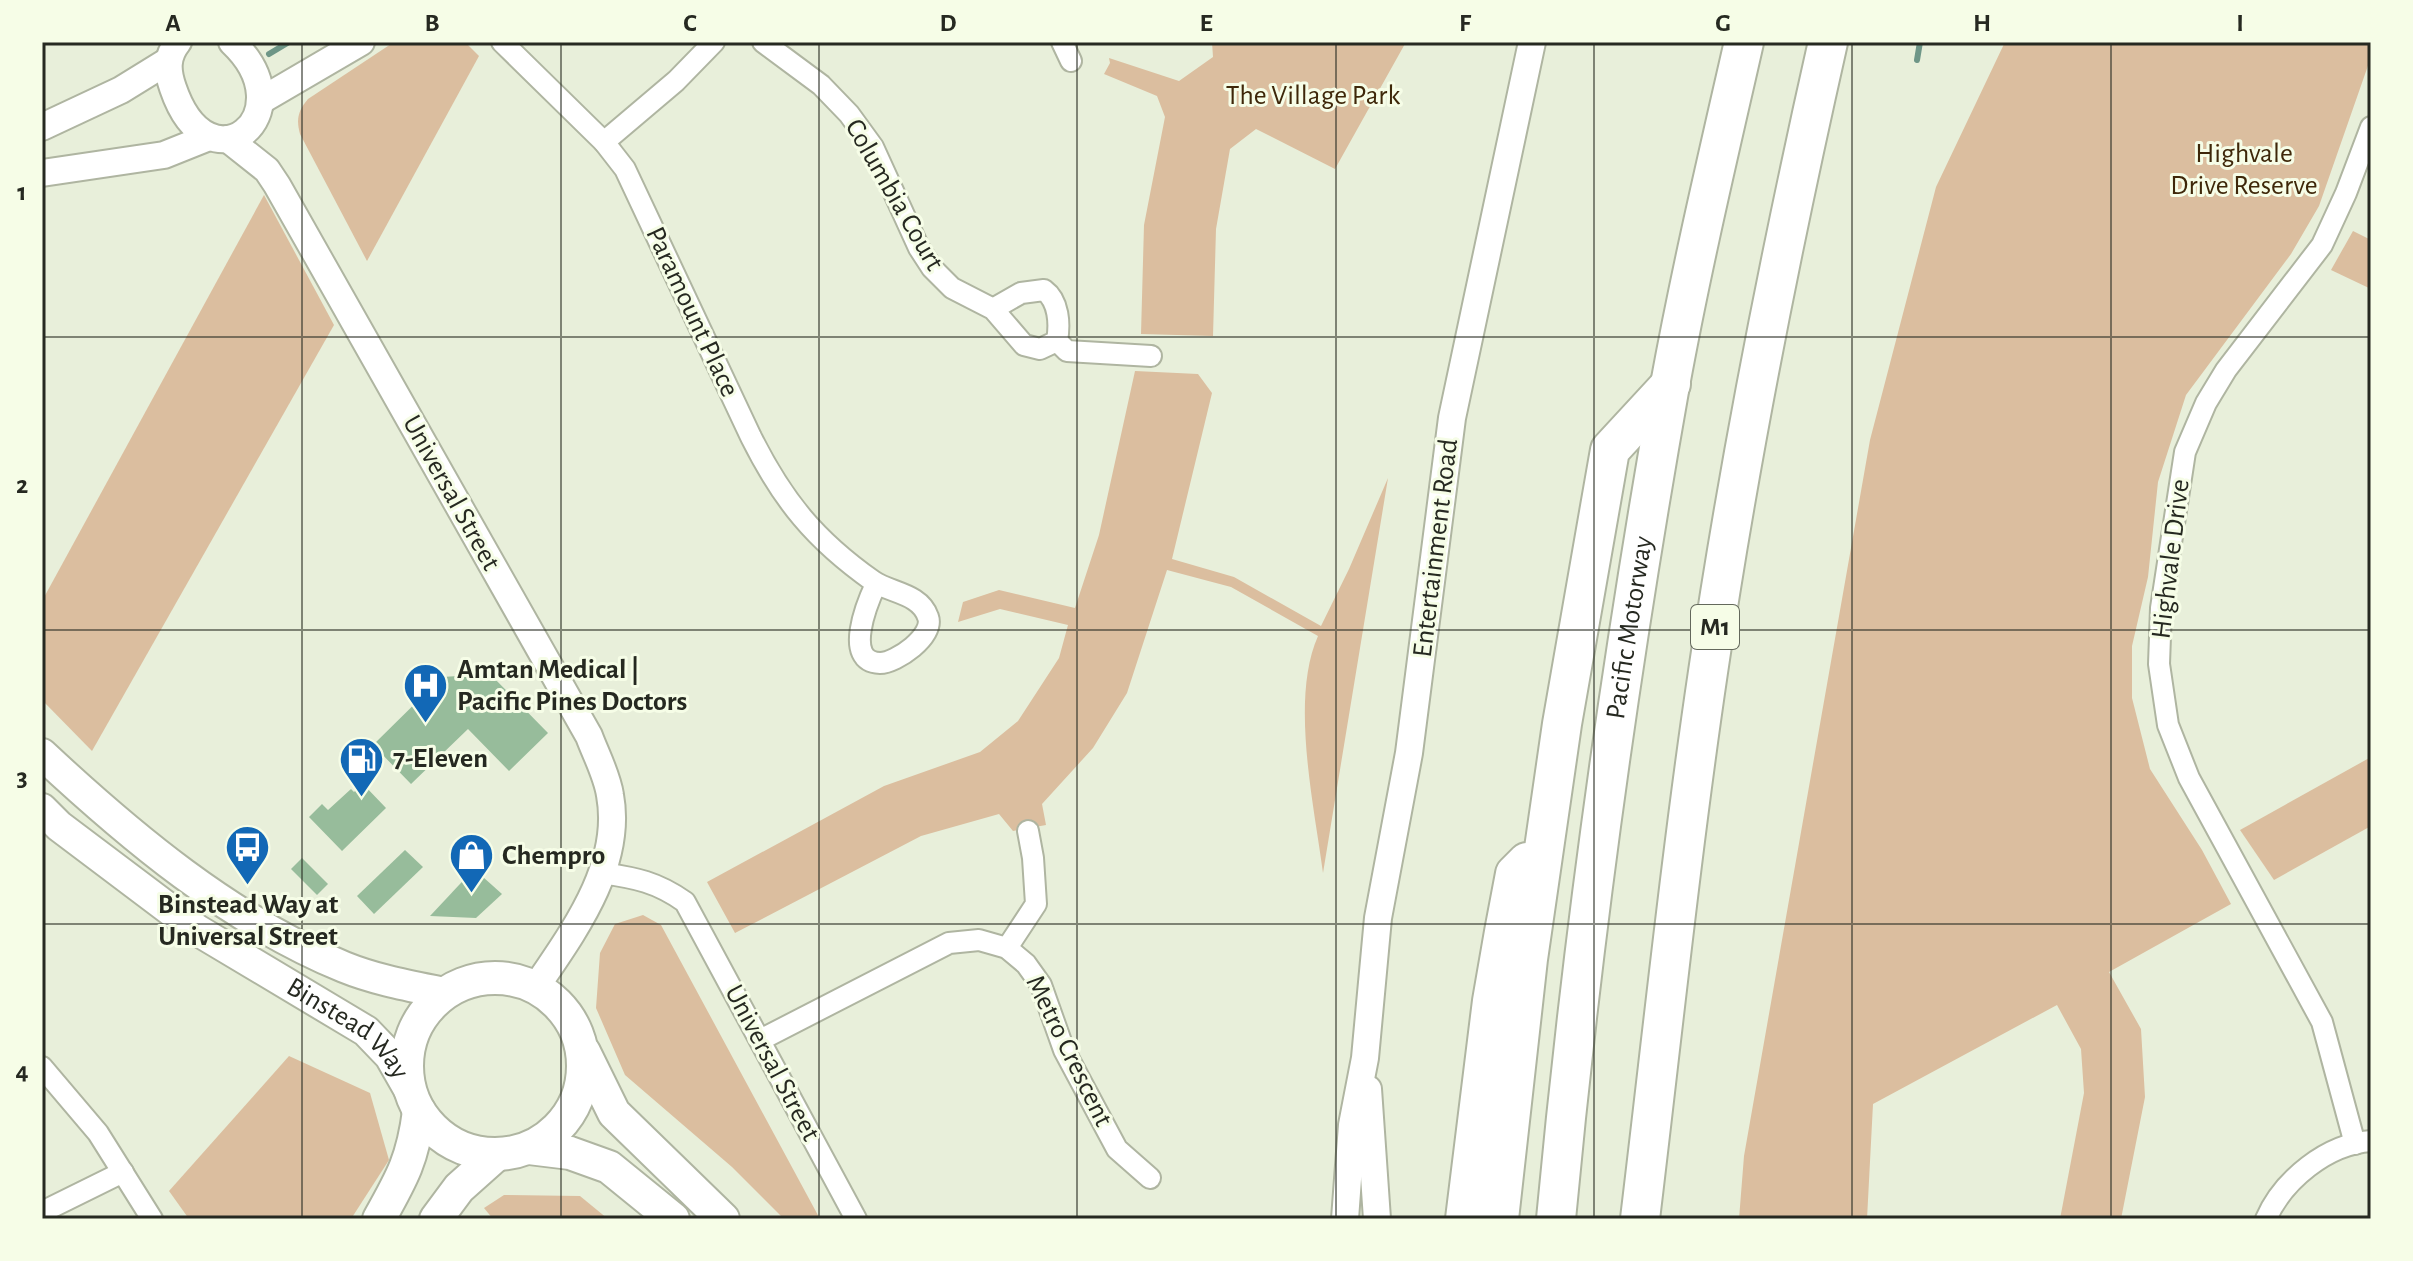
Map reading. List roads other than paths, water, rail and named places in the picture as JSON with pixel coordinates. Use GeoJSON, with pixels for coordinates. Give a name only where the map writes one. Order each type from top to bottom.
{"type":"FeatureCollection","features":[{"type":"Feature","properties":{"kind":"highway","name":"Pacific Motorway"},"geometry":{"type":"LineString","coordinates":[[1556,1219],[1601,825],[1671,384],[1744,42]]}},
{"type":"Feature","properties":{"kind":"highway","name":"M1"},"geometry":{"type":"LineString","coordinates":[[1640,1219],[1708,672],[1787,229],[1828,42]]}},
{"type":"Feature","properties":{"kind":"highway"},"geometry":{"type":"LineString","coordinates":[[1499,1219],[1528,959],[1562,724],[1610,450],[1671,384]]}},
{"type":"Feature","properties":{"kind":"highway"},"geometry":{"type":"LineString","coordinates":[[1465,1219],[1492,1001],[1515,874],[1545,843]]}},
{"type":"Feature","properties":{"kind":"main road","name":"Binstead Way"},"geometry":{"type":"LineString","coordinates":[[42,754],[188,878],[269,930],[346,968],[379,979],[444,993]]}},
{"type":"Feature","properties":{"kind":"main road","name":"Binstead Way"},"geometry":{"type":"LineString","coordinates":[[42,809],[59,826],[197,930],[366,1031],[390,1056],[415,1101]]}},
{"type":"Feature","properties":{"kind":"main road"},"geometry":{"type":"LineString","coordinates":[[379,1219],[405,1174],[415,1146],[415,1101],[406,1064],[411,1037],[424,1013],[444,993],[465,982],[489,977],[513,979],[536,987],[553,998],[576,1031],[597,1084],[614,1113],[723,1219]]}},
{"type":"Feature","properties":{"kind":"main road"},"geometry":{"type":"LineString","coordinates":[[529,1148],[555,1132],[573,1108],[583,1080],[582,1050]]}},
{"type":"Feature","properties":{"kind":"main road"},"geometry":{"type":"LineString","coordinates":[[415,1101],[433,1129],[452,1143],[473,1152],[496,1155],[529,1148],[570,1153],[609,1167],[673,1219]]}},
{"type":"Feature","properties":{"kind":"main road"},"geometry":{"type":"LineString","coordinates":[[436,1219],[459,1188],[496,1155]]}},
{"type":"Feature","properties":{"kind":"street"},"geometry":{"type":"LineString","coordinates":[[42,173],[164,155],[249,129],[258,114],[260,101],[255,76],[242,52],[232,42]]}},
{"type":"Feature","properties":{"kind":"street"},"geometry":{"type":"LineString","coordinates":[[260,101],[361,42]]}},
{"type":"Feature","properties":{"kind":"street","name":"Paramount Place"},"geometry":{"type":"LineString","coordinates":[[502,42],[604,142],[625,169],[769,474],[815,534],[876,584]]}},
{"type":"Feature","properties":{"kind":"street"},"geometry":{"type":"LineString","coordinates":[[604,142],[676,81],[714,42]]}},
{"type":"Feature","properties":{"kind":"street","name":"Columbia Court"},"geometry":{"type":"LineString","coordinates":[[763,42],[821,85],[849,114],[873,147],[919,248],[932,268],[952,288],[993,309],[1024,345],[1032,349],[1046,348],[1057,341],[1067,351],[1151,356]]}},
{"type":"Feature","properties":{"kind":"street","name":"Entertainment Road"},"geometry":{"type":"LineString","coordinates":[[1345,1219],[1352,1125],[1365,1058],[1378,918],[1409,753],[1452,418],[1532,42]]}},
{"type":"Feature","properties":{"kind":"street"},"geometry":{"type":"LineString","coordinates":[[42,127],[121,90],[173,48]]}},
{"type":"Feature","properties":{"kind":"street","name":"Universal Street"},"geometry":{"type":"LineString","coordinates":[[173,48],[170,81],[182,110],[199,131],[218,138],[267,170],[277,185],[589,736],[610,793],[612,824],[602,873],[571,936],[536,987]]}},
{"type":"Feature","properties":{"kind":"street","name":"Highvale Drive"},"geometry":{"type":"LineString","coordinates":[[2363,1143],[2322,1022],[2189,778],[2168,725],[2159,664],[2161,608],[2185,452],[2206,403],[2226,370],[2322,245],[2371,127]]}},
{"type":"Feature","properties":{"kind":"street"},"geometry":{"type":"LineString","coordinates":[[993,309],[1021,293],[1044,290],[1053,300],[1057,314],[1057,341]]}},
{"type":"Feature","properties":{"kind":"street"},"geometry":{"type":"LineString","coordinates":[[1007,948],[1036,904],[1028,831]]}},
{"type":"Feature","properties":{"kind":"street","name":"Universal Street"},"geometry":{"type":"LineString","coordinates":[[602,873],[643,880],[665,888],[685,902],[856,1219]]}},
{"type":"Feature","properties":{"kind":"street","name":"Metro Crescent"},"geometry":{"type":"LineString","coordinates":[[760,1040],[949,943],[979,940],[1007,948],[1026,964],[1041,985],[1064,1050],[1117,1149],[1150,1178]]}},
{"type":"Feature","properties":{"kind":"street","name":"Entertainment Road"},"geometry":{"type":"LineString","coordinates":[[1365,1058],[1377,1219]]}},
{"type":"Feature","properties":{"kind":"street"},"geometry":{"type":"LineString","coordinates":[[42,1067],[79,1108],[152,1219]]}},
{"type":"Feature","properties":{"kind":"street"},"geometry":{"type":"LineString","coordinates":[[2266,1219],[2286,1186],[2308,1168],[2339,1149],[2363,1143]]}},
{"type":"Feature","properties":{"kind":"street"},"geometry":{"type":"LineString","coordinates":[[42,1212],[123,1172]]}},
{"type":"Feature","properties":{"kind":"waterway"},"geometry":{"type":"LineString","coordinates":[[269,54],[289,42]]}},
{"type":"Feature","properties":{"kind":"waterway"},"geometry":{"type":"LineString","coordinates":[[1917,60],[1920,42]]}},
{"type":"Feature","properties":{"kind":"place","name":"Amtan Medical | Pacific Pines Doctors"},"geometry":{"type":"Point","coordinates":[426,725]}},
{"type":"Feature","properties":{"kind":"place","name":"7-Eleven"},"geometry":{"type":"Point","coordinates":[362,798]}},
{"type":"Feature","properties":{"kind":"place","name":"Binstead Way at Universal Street"},"geometry":{"type":"Point","coordinates":[248,887]}},
{"type":"Feature","properties":{"kind":"place","name":"Chempro"},"geometry":{"type":"Point","coordinates":[471,895]}},
{"type":"Feature","properties":{"kind":"park label","name":"The Village Park"},"geometry":{"type":"Point","coordinates":[1313,96]}},
{"type":"Feature","properties":{"kind":"park label","name":"Highvale Drive Reserve"},"geometry":{"type":"Point","coordinates":[2244,170]}}]}
